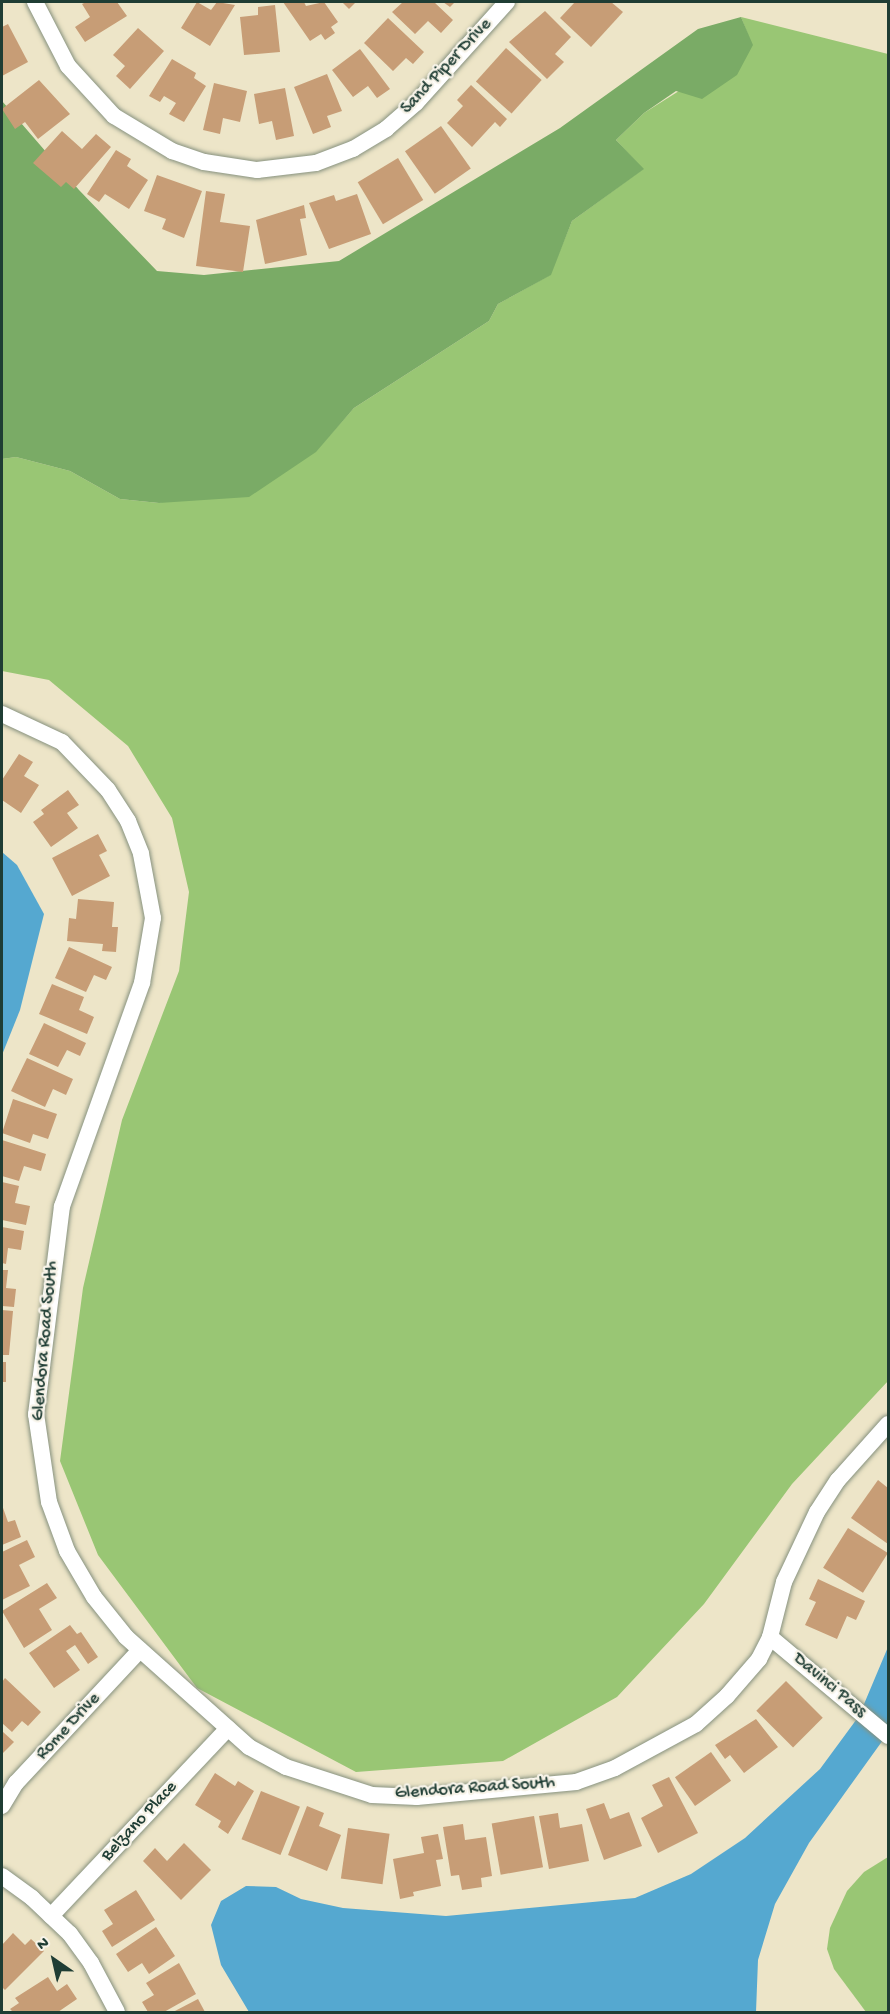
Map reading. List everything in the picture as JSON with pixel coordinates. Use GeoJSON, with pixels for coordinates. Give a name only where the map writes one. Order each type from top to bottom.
{"type":"FeatureCollection","features":[{"type":"Feature","properties":{"kind":"street","name":"Sand Piper Drive"},"geometry":{"type":"LineString","coordinates":[[35,2],[68,66],[114,116],[172,151],[204,162],[257,170],[316,163],[353,149],[386,129],[416,103],[507,2]]}},
{"type":"Feature","properties":{"kind":"street","name":"Glendora Road South"},"geometry":{"type":"LineString","coordinates":[[2,714],[36,727],[86,764],[128,820],[150,890],[153,918],[142,983],[62,1206],[36,1414],[49,1502],[67,1551],[94,1597],[140,1650],[249,1747],[286,1767],[372,1795],[417,1797],[576,1782],[615,1768],[696,1724],[728,1696],[759,1659],[770,1637],[784,1582],[817,1512],[850,1465],[888,1424]]}},
{"type":"Feature","properties":{"kind":"street","name":"Davinci Pass"},"geometry":{"type":"LineString","coordinates":[[770,1637],[888,1736]]}},
{"type":"Feature","properties":{"kind":"street","name":"Rome Drive"},"geometry":{"type":"LineString","coordinates":[[2,1806],[16,1784],[140,1650]]}},
{"type":"Feature","properties":{"kind":"street","name":"Belzano Place"},"geometry":{"type":"LineString","coordinates":[[51,1916],[228,1728]]}},
{"type":"Feature","properties":{"kind":"street"},"geometry":{"type":"LineString","coordinates":[[2,1876],[51,1916],[91,1963],[117,2013]]}},
{"type":"Feature","properties":{"kind":"green space"},"geometry":{"type":"Polygon","coordinates":[[[741,17],[888,54],[888,1381],[792,1484],[704,1604],[617,1697],[503,1761],[356,1772],[197,1688],[98,1555],[60,1461],[83,1288],[122,1120],[179,971],[189,892],[172,818],[128,746],[49,680],[2,671],[2,459],[16,457],[70,471],[120,499],[159,503],[315,452],[354,408],[489,321],[498,304],[550,275],[572,221],[643,169],[616,140],[644,113],[752,45],[741,17]]]}},
{"type":"Feature","properties":{"kind":"green space"},"geometry":{"type":"Polygon","coordinates":[[[741,17],[753,45],[737,75],[702,99],[676,91],[644,113],[616,140],[644,169],[572,221],[551,275],[498,304],[489,321],[354,408],[316,452],[249,497],[159,503],[120,499],[70,471],[16,457],[2,459],[2,101],[79,190],[157,271],[204,275],[339,261],[560,128],[698,29],[741,17]]]}},
{"type":"Feature","properties":{"kind":"green space"},"geometry":{"type":"Polygon","coordinates":[[[888,1857],[888,2012],[866,2012],[834,1969],[827,1949],[830,1928],[847,1891],[864,1872],[888,1857]]]}},
{"type":"Feature","properties":{"kind":"water"},"geometry":{"type":"Polygon","coordinates":[[[2,852],[17,865],[44,914],[20,1010],[2,1055],[2,852]]]}},
{"type":"Feature","properties":{"kind":"water"},"geometry":{"type":"Polygon","coordinates":[[[888,1647],[888,1733],[809,1843],[775,1904],[758,1960],[756,2012],[249,2012],[221,1965],[211,1925],[221,1901],[246,1886],[276,1887],[301,1899],[343,1908],[446,1916],[635,1898],[691,1874],[745,1838],[820,1769],[859,1716],[888,1647]]]}},
{"type":"Feature","properties":{"kind":"building"},"geometry":{"type":"Polygon","coordinates":[[[117,2],[127,16],[85,42],[75,27],[90,17],[82,4],[117,2]]]}},
{"type":"Feature","properties":{"kind":"building"},"geometry":{"type":"Polygon","coordinates":[[[197,2],[211,10],[217,2],[235,5],[210,46],[181,28],[197,2]]]}},
{"type":"Feature","properties":{"kind":"building"},"geometry":{"type":"Polygon","coordinates":[[[283,2],[304,2],[306,6],[324,2],[338,22],[331,27],[335,33],[325,40],[321,34],[310,41],[283,2]]]}},
{"type":"Feature","properties":{"kind":"building"},"geometry":{"type":"Polygon","coordinates":[[[342,2],[356,2],[349,9],[342,2]]]}},
{"type":"Feature","properties":{"kind":"building"},"geometry":{"type":"Polygon","coordinates":[[[403,2],[434,2],[453,20],[441,33],[428,21],[415,34],[392,12],[403,2]]]}},
{"type":"Feature","properties":{"kind":"building"},"geometry":{"type":"Polygon","coordinates":[[[443,2],[455,2],[450,7],[443,2]]]}},
{"type":"Feature","properties":{"kind":"building"},"geometry":{"type":"Polygon","coordinates":[[[575,2],[611,2],[623,12],[591,47],[560,18],[575,2]]]}},
{"type":"Feature","properties":{"kind":"building"},"geometry":{"type":"Polygon","coordinates":[[[275,5],[280,52],[244,55],[240,17],[258,15],[258,7],[275,5]]]}},
{"type":"Feature","properties":{"kind":"building"},"geometry":{"type":"Polygon","coordinates":[[[545,11],[571,37],[555,54],[564,62],[547,79],[509,42],[545,11]]]}},
{"type":"Feature","properties":{"kind":"building"},"geometry":{"type":"Polygon","coordinates":[[[388,18],[424,52],[413,64],[406,58],[393,71],[364,43],[388,18]]]}},
{"type":"Feature","properties":{"kind":"building"},"geometry":{"type":"Polygon","coordinates":[[[8,24],[28,62],[2,76],[2,27],[8,24]]]}},
{"type":"Feature","properties":{"kind":"building"},"geometry":{"type":"Polygon","coordinates":[[[138,28],[164,51],[130,89],[116,76],[125,66],[113,55],[138,28]]]}},
{"type":"Feature","properties":{"kind":"building"},"geometry":{"type":"Polygon","coordinates":[[[506,48],[542,80],[512,114],[476,81],[506,48]]]}},
{"type":"Feature","properties":{"kind":"building"},"geometry":{"type":"Polygon","coordinates":[[[360,49],[390,89],[377,98],[368,86],[353,97],[332,70],[360,49]]]}},
{"type":"Feature","properties":{"kind":"building"},"geometry":{"type":"Polygon","coordinates":[[[172,59],[196,73],[194,78],[206,86],[184,122],[169,114],[176,103],[164,96],[160,102],[149,96],[172,59]]]}},
{"type":"Feature","properties":{"kind":"building"},"geometry":{"type":"Polygon","coordinates":[[[327,74],[342,111],[327,116],[331,127],[313,134],[294,87],[327,74]]]}},
{"type":"Feature","properties":{"kind":"building"},"geometry":{"type":"Polygon","coordinates":[[[39,80],[70,114],[38,139],[25,122],[15,129],[2,109],[39,80]]]}},
{"type":"Feature","properties":{"kind":"building"},"geometry":{"type":"Polygon","coordinates":[[[214,83],[247,91],[240,122],[223,118],[220,134],[203,130],[214,83]]]}},
{"type":"Feature","properties":{"kind":"building"},"geometry":{"type":"Polygon","coordinates":[[[471,85],[507,119],[500,127],[495,122],[472,147],[447,123],[463,106],[457,100],[471,85]]]}},
{"type":"Feature","properties":{"kind":"building"},"geometry":{"type":"Polygon","coordinates":[[[285,88],[294,136],[276,140],[272,121],[259,124],[254,94],[285,88]]]}},
{"type":"Feature","properties":{"kind":"building"},"geometry":{"type":"Polygon","coordinates":[[[441,126],[471,169],[435,194],[405,151],[441,126]]]}},
{"type":"Feature","properties":{"kind":"building"},"geometry":{"type":"Polygon","coordinates":[[[62,131],[82,149],[96,134],[111,147],[74,189],[66,182],[61,187],[33,163],[62,131]]]}},
{"type":"Feature","properties":{"kind":"building"},"geometry":{"type":"Polygon","coordinates":[[[116,150],[131,159],[127,166],[148,180],[129,209],[105,194],[99,202],[87,194],[116,150]]]}},
{"type":"Feature","properties":{"kind":"building"},"geometry":{"type":"Polygon","coordinates":[[[398,158],[423,200],[383,224],[358,182],[398,158]]]}},
{"type":"Feature","properties":{"kind":"building"},"geometry":{"type":"Polygon","coordinates":[[[157,175],[202,191],[184,238],[162,229],[166,219],[144,211],[157,175]]]}},
{"type":"Feature","properties":{"kind":"building"},"geometry":{"type":"Polygon","coordinates":[[[206,191],[225,194],[220,222],[250,226],[243,272],[196,266],[206,191]]]}},
{"type":"Feature","properties":{"kind":"building"},"geometry":{"type":"Polygon","coordinates":[[[357,194],[371,234],[329,249],[309,203],[334,195],[336,201],[357,194]]]}},
{"type":"Feature","properties":{"kind":"building"},"geometry":{"type":"Polygon","coordinates":[[[304,205],[306,218],[300,219],[307,255],[265,264],[256,220],[304,205]]]}},
{"type":"Feature","properties":{"kind":"building"},"geometry":{"type":"Polygon","coordinates":[[[19,754],[33,762],[24,776],[39,785],[21,813],[2,800],[2,780],[19,754]]]}},
{"type":"Feature","properties":{"kind":"building"},"geometry":{"type":"Polygon","coordinates":[[[68,790],[79,805],[67,813],[78,828],[51,847],[33,822],[44,814],[41,810],[68,790]]]}},
{"type":"Feature","properties":{"kind":"building"},"geometry":{"type":"Polygon","coordinates":[[[98,834],[107,851],[99,855],[110,876],[72,896],[52,858],[98,834]]]}},
{"type":"Feature","properties":{"kind":"building"},"geometry":{"type":"Polygon","coordinates":[[[78,899],[114,902],[112,927],[118,927],[116,952],[102,951],[103,944],[67,941],[69,918],[76,919],[78,899]]]}},
{"type":"Feature","properties":{"kind":"building"},"geometry":{"type":"Polygon","coordinates":[[[69,947],[112,967],[106,980],[94,975],[86,992],[55,978],[69,947]]]}},
{"type":"Feature","properties":{"kind":"building"},"geometry":{"type":"Polygon","coordinates":[[[52,984],[84,997],[79,1010],[94,1017],[87,1034],[39,1014],[52,984]]]}},
{"type":"Feature","properties":{"kind":"building"},"geometry":{"type":"Polygon","coordinates":[[[44,1023],[86,1043],[80,1056],[67,1050],[58,1067],[29,1054],[44,1023]]]}},
{"type":"Feature","properties":{"kind":"building"},"geometry":{"type":"Polygon","coordinates":[[[27,1058],[73,1079],[66,1095],[53,1089],[45,1107],[11,1091],[27,1058]]]}},
{"type":"Feature","properties":{"kind":"building"},"geometry":{"type":"Polygon","coordinates":[[[13,1099],[57,1114],[48,1139],[33,1134],[30,1143],[2,1133],[13,1099]]]}},
{"type":"Feature","properties":{"kind":"building"},"geometry":{"type":"Polygon","coordinates":[[[2,1140],[46,1154],[41,1171],[24,1166],[19,1181],[2,1176],[2,1140]]]}},
{"type":"Feature","properties":{"kind":"building"},"geometry":{"type":"Polygon","coordinates":[[[2,1182],[19,1186],[15,1203],[30,1206],[26,1225],[2,1220],[2,1182]]]}},
{"type":"Feature","properties":{"kind":"building"},"geometry":{"type":"Polygon","coordinates":[[[2,1227],[24,1231],[21,1250],[8,1248],[6,1264],[2,1263],[2,1227]]]}},
{"type":"Feature","properties":{"kind":"building"},"geometry":{"type":"Polygon","coordinates":[[[2,1270],[8,1270],[6,1288],[16,1289],[14,1307],[2,1306],[2,1270]]]}},
{"type":"Feature","properties":{"kind":"building"},"geometry":{"type":"Polygon","coordinates":[[[2,1310],[13,1311],[9,1355],[2,1355],[2,1310]]]}},
{"type":"Feature","properties":{"kind":"building"},"geometry":{"type":"Polygon","coordinates":[[[2,1362],[6,1362],[6,1382],[2,1382],[2,1362]]]}},
{"type":"Feature","properties":{"kind":"building"},"geometry":{"type":"Polygon","coordinates":[[[878,1480],[888,1488],[888,1544],[851,1518],[878,1480]]]}},
{"type":"Feature","properties":{"kind":"building"},"geometry":{"type":"Polygon","coordinates":[[[2,1505],[8,1522],[15,1520],[21,1537],[2,1545],[2,1505]]]}},
{"type":"Feature","properties":{"kind":"building"},"geometry":{"type":"Polygon","coordinates":[[[848,1528],[888,1553],[863,1593],[823,1568],[848,1528]]]}},
{"type":"Feature","properties":{"kind":"building"},"geometry":{"type":"Polygon","coordinates":[[[27,1540],[35,1557],[19,1565],[30,1586],[2,1600],[2,1552],[27,1540]]]}},
{"type":"Feature","properties":{"kind":"building"},"geometry":{"type":"Polygon","coordinates":[[[818,1579],[865,1601],[856,1620],[847,1616],[837,1639],[805,1625],[816,1602],[809,1599],[818,1579]]]}},
{"type":"Feature","properties":{"kind":"building"},"geometry":{"type":"Polygon","coordinates":[[[47,1583],[57,1598],[39,1609],[52,1630],[24,1648],[2,1611],[47,1583]]]}},
{"type":"Feature","properties":{"kind":"building"},"geometry":{"type":"Polygon","coordinates":[[[70,1625],[77,1634],[81,1632],[98,1657],[88,1664],[75,1645],[66,1651],[80,1670],[54,1688],[29,1653],[70,1625]]]}},
{"type":"Feature","properties":{"kind":"building"},"geometry":{"type":"Polygon","coordinates":[[[5,1678],[41,1712],[28,1726],[22,1721],[12,1732],[2,1723],[2,1682],[5,1678]]]}},
{"type":"Feature","properties":{"kind":"building"},"geometry":{"type":"Polygon","coordinates":[[[786,1681],[823,1718],[793,1747],[756,1711],[786,1681]]]}},
{"type":"Feature","properties":{"kind":"building"},"geometry":{"type":"Polygon","coordinates":[[[756,1719],[778,1747],[744,1773],[730,1755],[725,1759],[715,1745],[756,1719]]]}},
{"type":"Feature","properties":{"kind":"building"},"geometry":{"type":"Polygon","coordinates":[[[2,1731],[14,1742],[3,1753],[2,1752],[2,1731]]]}},
{"type":"Feature","properties":{"kind":"building"},"geometry":{"type":"Polygon","coordinates":[[[711,1752],[731,1781],[695,1806],[675,1777],[711,1752]]]}},
{"type":"Feature","properties":{"kind":"building"},"geometry":{"type":"Polygon","coordinates":[[[215,1773],[235,1786],[238,1781],[254,1791],[228,1834],[218,1827],[221,1821],[195,1805],[215,1773]]]}},
{"type":"Feature","properties":{"kind":"building"},"geometry":{"type":"Polygon","coordinates":[[[669,1777],[698,1833],[658,1853],[641,1818],[663,1806],[652,1785],[669,1777]]]}},
{"type":"Feature","properties":{"kind":"building"},"geometry":{"type":"Polygon","coordinates":[[[261,1791],[300,1807],[280,1855],[242,1839],[261,1791]]]}},
{"type":"Feature","properties":{"kind":"building"},"geometry":{"type":"Polygon","coordinates":[[[604,1803],[610,1819],[629,1812],[642,1846],[604,1860],[586,1809],[604,1803]]]}},
{"type":"Feature","properties":{"kind":"building"},"geometry":{"type":"Polygon","coordinates":[[[307,1806],[324,1813],[319,1826],[341,1835],[327,1871],[288,1855],[307,1806]]]}},
{"type":"Feature","properties":{"kind":"building"},"geometry":{"type":"Polygon","coordinates":[[[558,1813],[560,1828],[582,1824],[589,1861],[549,1869],[539,1816],[558,1813]]]}},
{"type":"Feature","properties":{"kind":"building"},"geometry":{"type":"Polygon","coordinates":[[[534,1816],[543,1867],[501,1875],[492,1823],[534,1816]]]}},
{"type":"Feature","properties":{"kind":"building"},"geometry":{"type":"Polygon","coordinates":[[[463,1824],[465,1840],[486,1837],[492,1876],[481,1878],[482,1887],[462,1890],[459,1875],[451,1876],[443,1827],[463,1824]]]}},
{"type":"Feature","properties":{"kind":"building"},"geometry":{"type":"Polygon","coordinates":[[[348,1828],[390,1834],[382,1884],[341,1879],[348,1828]]]}},
{"type":"Feature","properties":{"kind":"building"},"geometry":{"type":"Polygon","coordinates":[[[438,1834],[443,1859],[436,1860],[441,1886],[413,1892],[414,1896],[400,1899],[393,1859],[424,1853],[421,1837],[438,1834]]]}},
{"type":"Feature","properties":{"kind":"building"},"geometry":{"type":"Polygon","coordinates":[[[184,1843],[211,1870],[181,1900],[143,1861],[155,1848],[167,1861],[184,1843]]]}},
{"type":"Feature","properties":{"kind":"building"},"geometry":{"type":"Polygon","coordinates":[[[136,1890],[155,1920],[112,1947],[102,1931],[113,1924],[104,1910],[136,1890]]]}},
{"type":"Feature","properties":{"kind":"building"},"geometry":{"type":"Polygon","coordinates":[[[156,1927],[175,1956],[149,1974],[142,1963],[128,1972],[116,1954],[156,1927]]]}},
{"type":"Feature","properties":{"kind":"building"},"geometry":{"type":"Polygon","coordinates":[[[13,1933],[25,1945],[31,1939],[44,1951],[5,1990],[2,1987],[2,1945],[13,1933]]]}},
{"type":"Feature","properties":{"kind":"building"},"geometry":{"type":"Polygon","coordinates":[[[179,1963],[196,1994],[164,2012],[148,2012],[142,2002],[154,1995],[146,1983],[179,1963]]]}},
{"type":"Feature","properties":{"kind":"building"},"geometry":{"type":"Polygon","coordinates":[[[48,1977],[57,1991],[67,1984],[77,1999],[58,2012],[13,2012],[10,2009],[19,2003],[15,1998],[48,1977]]]}},
{"type":"Feature","properties":{"kind":"building"},"geometry":{"type":"Polygon","coordinates":[[[198,1999],[205,2012],[173,2012],[198,1999]]]}}]}
